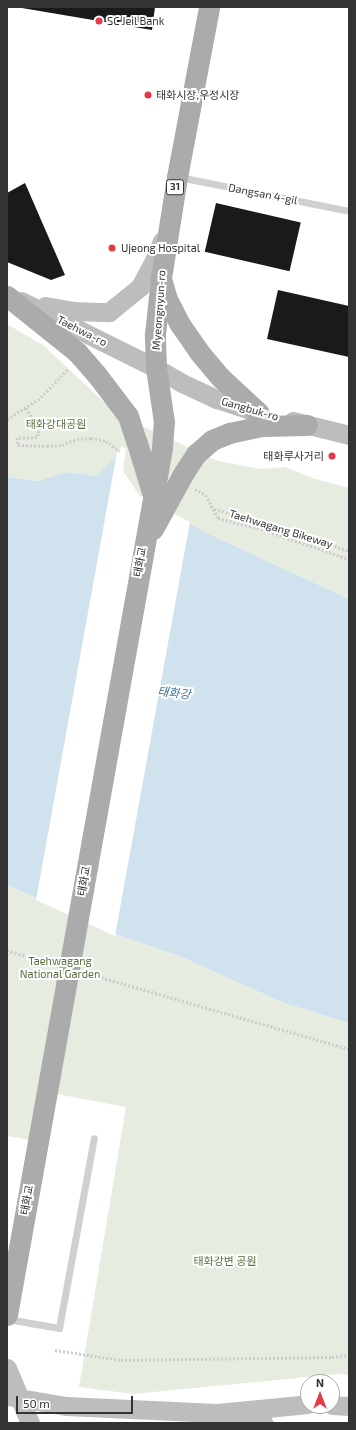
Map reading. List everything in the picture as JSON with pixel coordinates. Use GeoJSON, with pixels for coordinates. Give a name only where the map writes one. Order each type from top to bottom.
{"type":"FeatureCollection","features":[{"type":"Feature","properties":{"kind":"main road","name":"Myeongnyun-ro"},"geometry":{"type":"LineString","coordinates":[[162,448],[164,422],[156,368],[155,334],[161,278],[171,213],[209,7]]}},
{"type":"Feature","properties":{"kind":"main road"},"geometry":{"type":"LineString","coordinates":[[27,304],[72,311],[109,312],[140,287],[155,259],[171,213]]}},
{"type":"Feature","properties":{"kind":"main road"},"geometry":{"type":"LineString","coordinates":[[161,278],[167,299],[180,323],[199,352],[220,377],[259,413]]}},
{"type":"Feature","properties":{"kind":"main road"},"geometry":{"type":"LineString","coordinates":[[7,295],[77,352],[97,375],[128,416],[129,447],[153,497]]}},
{"type":"Feature","properties":{"kind":"main road","name":"Taehwa-ro"},"geometry":{"type":"LineString","coordinates":[[7,295],[156,368]]}},
{"type":"Feature","properties":{"kind":"main road","name":"Gangbuk-ro"},"geometry":{"type":"LineString","coordinates":[[156,368],[182,383],[217,399],[259,413],[349,435]]}},
{"type":"Feature","properties":{"kind":"main road"},"geometry":{"type":"LineString","coordinates":[[142,549],[183,474],[196,454],[212,440],[229,433],[263,426],[307,424]]}},
{"type":"Feature","properties":{"kind":"main road","name":"태화교"},"geometry":{"type":"LineString","coordinates":[[7,1315],[142,549],[162,448]]}},
{"type":"Feature","properties":{"kind":"main road"},"geometry":{"type":"LineString","coordinates":[[7,1368],[30,1423]]}},
{"type":"Feature","properties":{"kind":"main road"},"geometry":{"type":"LineString","coordinates":[[7,1396],[66,1406],[217,1413],[300,1405]]}},
{"type":"Feature","properties":{"kind":"main road"},"geometry":{"type":"LineString","coordinates":[[217,1413],[262,1423]]}},
{"type":"Feature","properties":{"kind":"lane","name":"Dangsan 4-gil"},"geometry":{"type":"LineString","coordinates":[[177,177],[349,211]]}},
{"type":"Feature","properties":{"kind":"lane"},"geometry":{"type":"LineString","coordinates":[[7,1319],[59,1328],[94,1138]]}},
{"type":"Feature","properties":{"kind":"path"},"geometry":{"type":"LineString","coordinates":[[7,419],[38,400],[71,367]]}},
{"type":"Feature","properties":{"kind":"path"},"geometry":{"type":"LineString","coordinates":[[26,408],[39,427],[39,434],[37,437],[17,438],[18,445],[47,446],[62,444],[77,439],[91,438],[129,447]]}},
{"type":"Feature","properties":{"kind":"path"},"geometry":{"type":"LineString","coordinates":[[206,495],[218,518],[261,529],[349,559]]}},
{"type":"Feature","properties":{"kind":"path","name":"Taehwagang Bikeway"},"geometry":{"type":"LineString","coordinates":[[214,509],[262,522],[349,550]]}},
{"type":"Feature","properties":{"kind":"path"},"geometry":{"type":"LineString","coordinates":[[170,997],[349,1049]]}},
{"type":"Feature","properties":{"kind":"path"},"geometry":{"type":"LineString","coordinates":[[55,1350],[121,1360],[332,1357],[349,1355]]}},
{"type":"Feature","properties":{"kind":"green space","name":"태화강대공원"},"geometry":{"type":"Polygon","coordinates":[[[7,324],[43,345],[118,415],[218,461],[261,469],[285,467],[312,478],[349,488],[349,599],[209,534],[97,476],[66,472],[38,481],[7,477],[7,324]]]}},
{"type":"Feature","properties":{"kind":"green space","name":"태화강변 공원"},"geometry":{"type":"Polygon","coordinates":[[[7,885],[121,936],[179,956],[284,1003],[349,1023],[349,1375],[300,1374],[300,1378],[133,1394],[79,1387],[126,1107],[57,1094],[47,1143],[7,1136],[7,885]]]}},
{"type":"Feature","properties":{"kind":"water","name":"태화강"},"geometry":{"type":"Polygon","coordinates":[[[124,448],[121,472],[138,496],[209,534],[349,599],[349,1023],[284,1003],[179,956],[121,936],[7,885],[7,477],[38,481],[66,472],[97,476],[124,448]]]}},
{"type":"Feature","properties":{"kind":"pier"},"geometry":{"type":"Polygon","coordinates":[[[122,447],[126,448],[123,471],[139,495],[190,522],[115,936],[36,900],[117,452],[122,447]]]}},
{"type":"Feature","properties":{"kind":"building"},"geometry":{"type":"Polygon","coordinates":[[[16,7],[155,7],[152,30],[16,7]]]}},
{"type":"Feature","properties":{"kind":"building"},"geometry":{"type":"Polygon","coordinates":[[[25,183],[65,275],[51,280],[7,262],[7,193],[25,183]]]}},
{"type":"Feature","properties":{"kind":"building"},"geometry":{"type":"Polygon","coordinates":[[[216,203],[301,223],[290,271],[205,252],[216,203]]]}},
{"type":"Feature","properties":{"kind":"building"},"geometry":{"type":"Polygon","coordinates":[[[278,290],[349,306],[349,357],[267,339],[278,290]]]}},
{"type":"Feature","properties":{"kind":"place","name":"SC Jeil Bank"},"geometry":{"type":"Point","coordinates":[99,21]}},
{"type":"Feature","properties":{"kind":"place","name":"태화시장,우정시장"},"geometry":{"type":"Point","coordinates":[148,95]}},
{"type":"Feature","properties":{"kind":"place","name":"Ujeong Hospital"},"geometry":{"type":"Point","coordinates":[112,248]}},
{"type":"Feature","properties":{"kind":"place","name":"태화루사거리"},"geometry":{"type":"Point","coordinates":[332,456]}},
{"type":"Feature","properties":{"kind":"park label","name":"Taehwagang National Garden"},"geometry":{"type":"Point","coordinates":[60,968]}}]}
